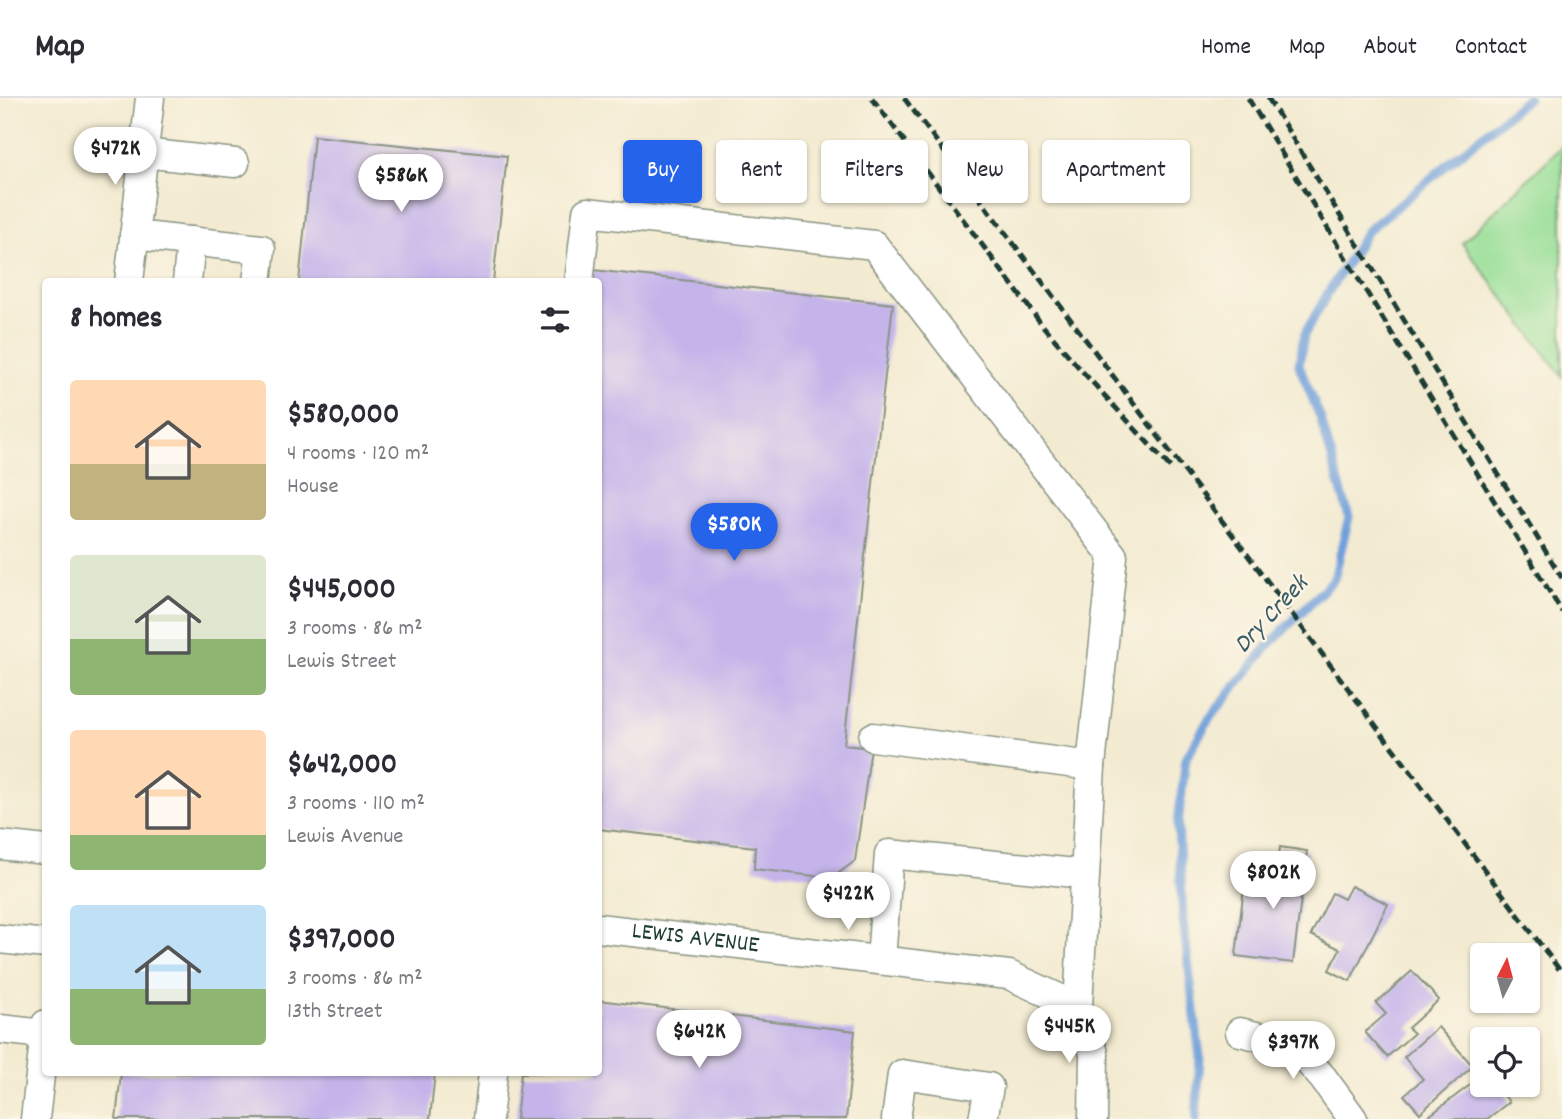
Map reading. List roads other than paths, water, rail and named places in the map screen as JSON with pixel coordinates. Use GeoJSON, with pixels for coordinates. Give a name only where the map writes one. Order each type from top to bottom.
{"type":"FeatureCollection","features":[{"type":"Feature","properties":{"kind":"street"},"geometry":{"type":"LineString","coordinates":[[129,278],[150,98]]}},
{"type":"Feature","properties":{"kind":"street"},"geometry":{"type":"LineString","coordinates":[[144,153],[235,163]]}},
{"type":"Feature","properties":{"kind":"street"},"geometry":{"type":"LineString","coordinates":[[579,278],[587,212],[874,245],[1113,556],[1091,766],[1078,1007],[1094,1053],[1093,1119]]}},
{"type":"Feature","properties":{"kind":"street"},"geometry":{"type":"LineString","coordinates":[[134,235],[261,249],[257,278]]}},
{"type":"Feature","properties":{"kind":"street"},"geometry":{"type":"LineString","coordinates":[[187,278],[191,241]]}},
{"type":"Feature","properties":{"kind":"street"},"geometry":{"type":"LineString","coordinates":[[873,737],[1091,766]]}},
{"type":"Feature","properties":{"kind":"street"},"geometry":{"type":"LineString","coordinates":[[0,845],[42,850]]}},
{"type":"Feature","properties":{"kind":"street"},"geometry":{"type":"LineString","coordinates":[[881,960],[889,855],[1085,874]]}},
{"type":"Feature","properties":{"kind":"street","name":"LEWIS AVENUE"},"geometry":{"type":"LineString","coordinates":[[602,928],[1009,975],[1078,1007]]}},
{"type":"Feature","properties":{"kind":"street"},"geometry":{"type":"LineString","coordinates":[[0,939],[42,944]]}},
{"type":"Feature","properties":{"kind":"street"},"geometry":{"type":"LineString","coordinates":[[0,1029],[42,1029]]}},
{"type":"Feature","properties":{"kind":"street"},"geometry":{"type":"LineString","coordinates":[[1240,1032],[1294,1045],[1323,1078],[1353,1119]]}},
{"type":"Feature","properties":{"kind":"street"},"geometry":{"type":"LineString","coordinates":[[35,1119],[42,1056]]}},
{"type":"Feature","properties":{"kind":"street"},"geometry":{"type":"LineString","coordinates":[[896,1119],[902,1074],[989,1087],[983,1119]]}},
{"type":"Feature","properties":{"kind":"street"},"geometry":{"type":"LineString","coordinates":[[488,1119],[493,1076]]}},
{"type":"Feature","properties":{"kind":"waterway","name":"Dry Creek"},"geometry":{"type":"LineString","coordinates":[[1196,1119],[1200,1057],[1183,920],[1178,824],[1186,758],[1209,719],[1268,646],[1334,579],[1349,517],[1320,417],[1299,365],[1304,335],[1367,231],[1528,98]]}},
{"type":"Feature","properties":{"kind":"railway"},"geometry":{"type":"LineString","coordinates":[[872,98],[1043,326],[1171,468]]}},
{"type":"Feature","properties":{"kind":"railway"},"geometry":{"type":"LineString","coordinates":[[904,98],[1562,973]]}},
{"type":"Feature","properties":{"kind":"railway"},"geometry":{"type":"LineString","coordinates":[[1248,98],[1562,612]]}},
{"type":"Feature","properties":{"kind":"railway"},"geometry":{"type":"LineString","coordinates":[[1268,98],[1562,578]]}}]}
